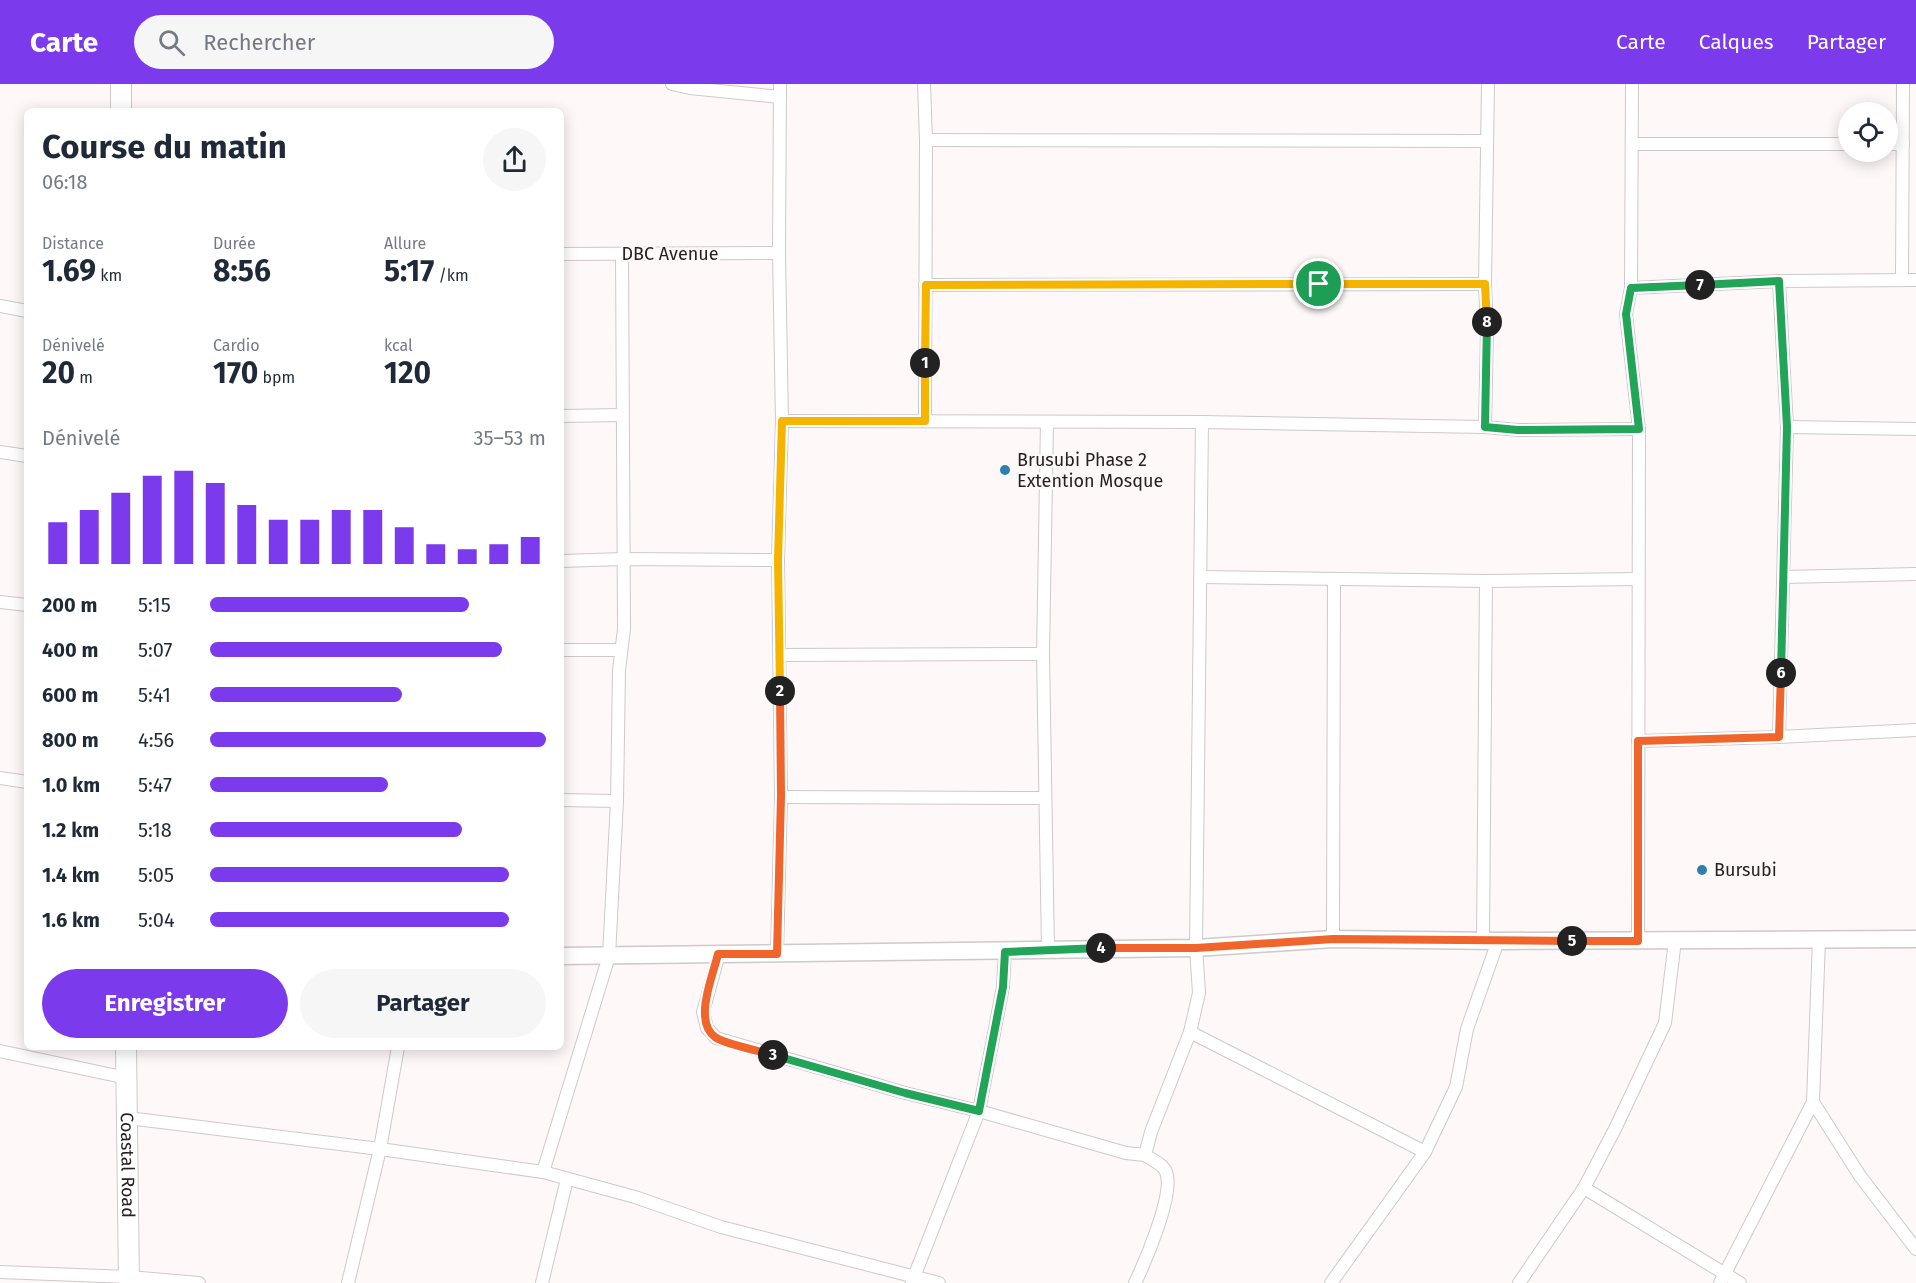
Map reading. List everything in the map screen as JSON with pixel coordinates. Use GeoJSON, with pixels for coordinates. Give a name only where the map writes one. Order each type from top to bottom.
{"type":"FeatureCollection","features":[{"type":"Feature","properties":{"kind":"main road"},"geometry":{"type":"LineString","coordinates":[[121,84],[121,108]]}},
{"type":"Feature","properties":{"kind":"main road","name":"Coastal Road"},"geometry":{"type":"LineString","coordinates":[[126,1050],[129,1280]]}},
{"type":"Feature","properties":{"kind":"street"},"geometry":{"type":"LineString","coordinates":[[672,84],[690,88],[780,90],[779,254],[782,421],[778,560],[781,796],[777,954]]}},
{"type":"Feature","properties":{"kind":"street"},"geometry":{"type":"LineString","coordinates":[[924,84],[926,140],[925,421]]}},
{"type":"Feature","properties":{"kind":"street"},"geometry":{"type":"LineString","coordinates":[[1485,427],[1488,84]]}},
{"type":"Feature","properties":{"kind":"street"},"geometry":{"type":"LineString","coordinates":[[1632,84],[1631,288],[1626,314],[1639,429],[1638,941]]}},
{"type":"Feature","properties":{"kind":"street"},"geometry":{"type":"LineString","coordinates":[[1902,280],[1903,84]]}},
{"type":"Feature","properties":{"kind":"street"},"geometry":{"type":"LineString","coordinates":[[926,140],[1487,141]]}},
{"type":"Feature","properties":{"kind":"street"},"geometry":{"type":"LineString","coordinates":[[1633,144],[1838,144]]}},
{"type":"Feature","properties":{"kind":"street"},"geometry":{"type":"LineString","coordinates":[[1898,144],[1903,144]]}},
{"type":"Feature","properties":{"kind":"street","name":"DBC Avenue"},"geometry":{"type":"LineString","coordinates":[[564,254],[779,254]]}},
{"type":"Feature","properties":{"kind":"street"},"geometry":{"type":"LineString","coordinates":[[543,1172],[609,956],[617,801],[621,651],[624,629],[622,254]]}},
{"type":"Feature","properties":{"kind":"street"},"geometry":{"type":"LineString","coordinates":[[1631,288],[1779,281],[1916,280]]}},
{"type":"Feature","properties":{"kind":"street"},"geometry":{"type":"LineString","coordinates":[[1779,281],[1787,427],[1779,737]]}},
{"type":"Feature","properties":{"kind":"street"},"geometry":{"type":"LineString","coordinates":[[926,285],[1485,284]]}},
{"type":"Feature","properties":{"kind":"street"},"geometry":{"type":"LineString","coordinates":[[0,306],[24,310]]}},
{"type":"Feature","properties":{"kind":"street"},"geometry":{"type":"LineString","coordinates":[[564,416],[622,416]]}},
{"type":"Feature","properties":{"kind":"street"},"geometry":{"type":"LineString","coordinates":[[782,421],[1202,422],[1485,427],[1518,430],[1639,429]]}},
{"type":"Feature","properties":{"kind":"street"},"geometry":{"type":"LineString","coordinates":[[1047,422],[1043,654],[1048,949]]}},
{"type":"Feature","properties":{"kind":"street"},"geometry":{"type":"LineString","coordinates":[[1145,1155],[1151,1132],[1190,1032],[1199,993],[1196,948],[1202,422]]}},
{"type":"Feature","properties":{"kind":"street"},"geometry":{"type":"LineString","coordinates":[[1787,427],[1916,429]]}},
{"type":"Feature","properties":{"kind":"street"},"geometry":{"type":"LineString","coordinates":[[0,452],[24,456]]}},
{"type":"Feature","properties":{"kind":"street"},"geometry":{"type":"LineString","coordinates":[[564,561],[778,560]]}},
{"type":"Feature","properties":{"kind":"street"},"geometry":{"type":"LineString","coordinates":[[1784,577],[1916,574]]}},
{"type":"Feature","properties":{"kind":"street"},"geometry":{"type":"LineString","coordinates":[[1200,576],[1486,581],[1637,579]]}},
{"type":"Feature","properties":{"kind":"street"},"geometry":{"type":"LineString","coordinates":[[1333,939],[1334,579]]}},
{"type":"Feature","properties":{"kind":"street"},"geometry":{"type":"LineString","coordinates":[[1337,1281],[1425,1152],[1456,1087],[1467,1029],[1491,940],[1486,581]]}},
{"type":"Feature","properties":{"kind":"street"},"geometry":{"type":"LineString","coordinates":[[0,602],[24,605]]}},
{"type":"Feature","properties":{"kind":"street"},"geometry":{"type":"LineString","coordinates":[[564,650],[621,651]]}},
{"type":"Feature","properties":{"kind":"street"},"geometry":{"type":"LineString","coordinates":[[780,655],[1043,654]]}},
{"type":"Feature","properties":{"kind":"street"},"geometry":{"type":"LineString","coordinates":[[1638,741],[1916,730]]}},
{"type":"Feature","properties":{"kind":"street"},"geometry":{"type":"LineString","coordinates":[[0,778],[24,782]]}},
{"type":"Feature","properties":{"kind":"street"},"geometry":{"type":"LineString","coordinates":[[781,796],[1044,798]]}},
{"type":"Feature","properties":{"kind":"street"},"geometry":{"type":"LineString","coordinates":[[564,801],[617,801]]}},
{"type":"Feature","properties":{"kind":"street"},"geometry":{"type":"LineString","coordinates":[[564,956],[1196,948],[1333,939],[1638,941],[1916,939]]}},
{"type":"Feature","properties":{"kind":"street"},"geometry":{"type":"LineString","coordinates":[[1519,1283],[1584,1188],[1615,1129],[1665,1023],[1675,940]]}},
{"type":"Feature","properties":{"kind":"street"},"geometry":{"type":"LineString","coordinates":[[1723,1278],[1813,1102],[1819,940]]}},
{"type":"Feature","properties":{"kind":"street"},"geometry":{"type":"LineString","coordinates":[[913,1280],[979,1111],[1003,987],[1005,952]]}},
{"type":"Feature","properties":{"kind":"street"},"geometry":{"type":"LineString","coordinates":[[718,954],[703,1012],[707,1028],[716,1038],[905,1093],[979,1111],[1126,1153],[1145,1155],[1163,1166],[1167,1174],[1168,1187],[1153,1244],[1135,1283]]}},
{"type":"Feature","properties":{"kind":"street"},"geometry":{"type":"LineString","coordinates":[[1190,1032],[1425,1152]]}},
{"type":"Feature","properties":{"kind":"street"},"geometry":{"type":"LineString","coordinates":[[348,1283],[380,1149],[397,1050]]}},
{"type":"Feature","properties":{"kind":"street"},"geometry":{"type":"LineString","coordinates":[[0,1051],[127,1078]]}},
{"type":"Feature","properties":{"kind":"street"},"geometry":{"type":"LineString","coordinates":[[1813,1102],[1860,1176],[1916,1249]]}},
{"type":"Feature","properties":{"kind":"street"},"geometry":{"type":"LineString","coordinates":[[128,1119],[380,1149],[543,1172],[635,1197],[721,1227],[913,1280],[939,1283]]}},
{"type":"Feature","properties":{"kind":"street"},"geometry":{"type":"LineString","coordinates":[[542,1283],[567,1179]]}},
{"type":"Feature","properties":{"kind":"street"},"geometry":{"type":"LineString","coordinates":[[1584,1188],[1723,1278],[1740,1283]]}},
{"type":"Feature","properties":{"kind":"street"},"geometry":{"type":"LineString","coordinates":[[0,1272],[199,1283]]}},
{"type":"Feature","properties":{"kind":"place","name":"Brusubi Phase 2 Extention Mosque"},"geometry":{"type":"Point","coordinates":[1005,470]}},
{"type":"Feature","properties":{"kind":"place","name":"Bursubi"},"geometry":{"type":"Point","coordinates":[1702,870]}},
{"type":"Feature","properties":{"kind":"route"},"geometry":{"type":"LineString","coordinates":[[1779,281],[1787,427],[1779,737],[1638,741],[1638,941],[1333,939],[1196,948],[1048,949],[1005,952],[1003,987],[979,1111],[905,1093],[716,1038],[707,1028],[703,1012],[718,954],[777,954],[781,796],[778,560],[782,421],[925,421],[926,285],[1319,284],[1485,284],[1487,332],[1485,427],[1518,430],[1639,429],[1626,314],[1631,288],[1779,281]]}}]}
